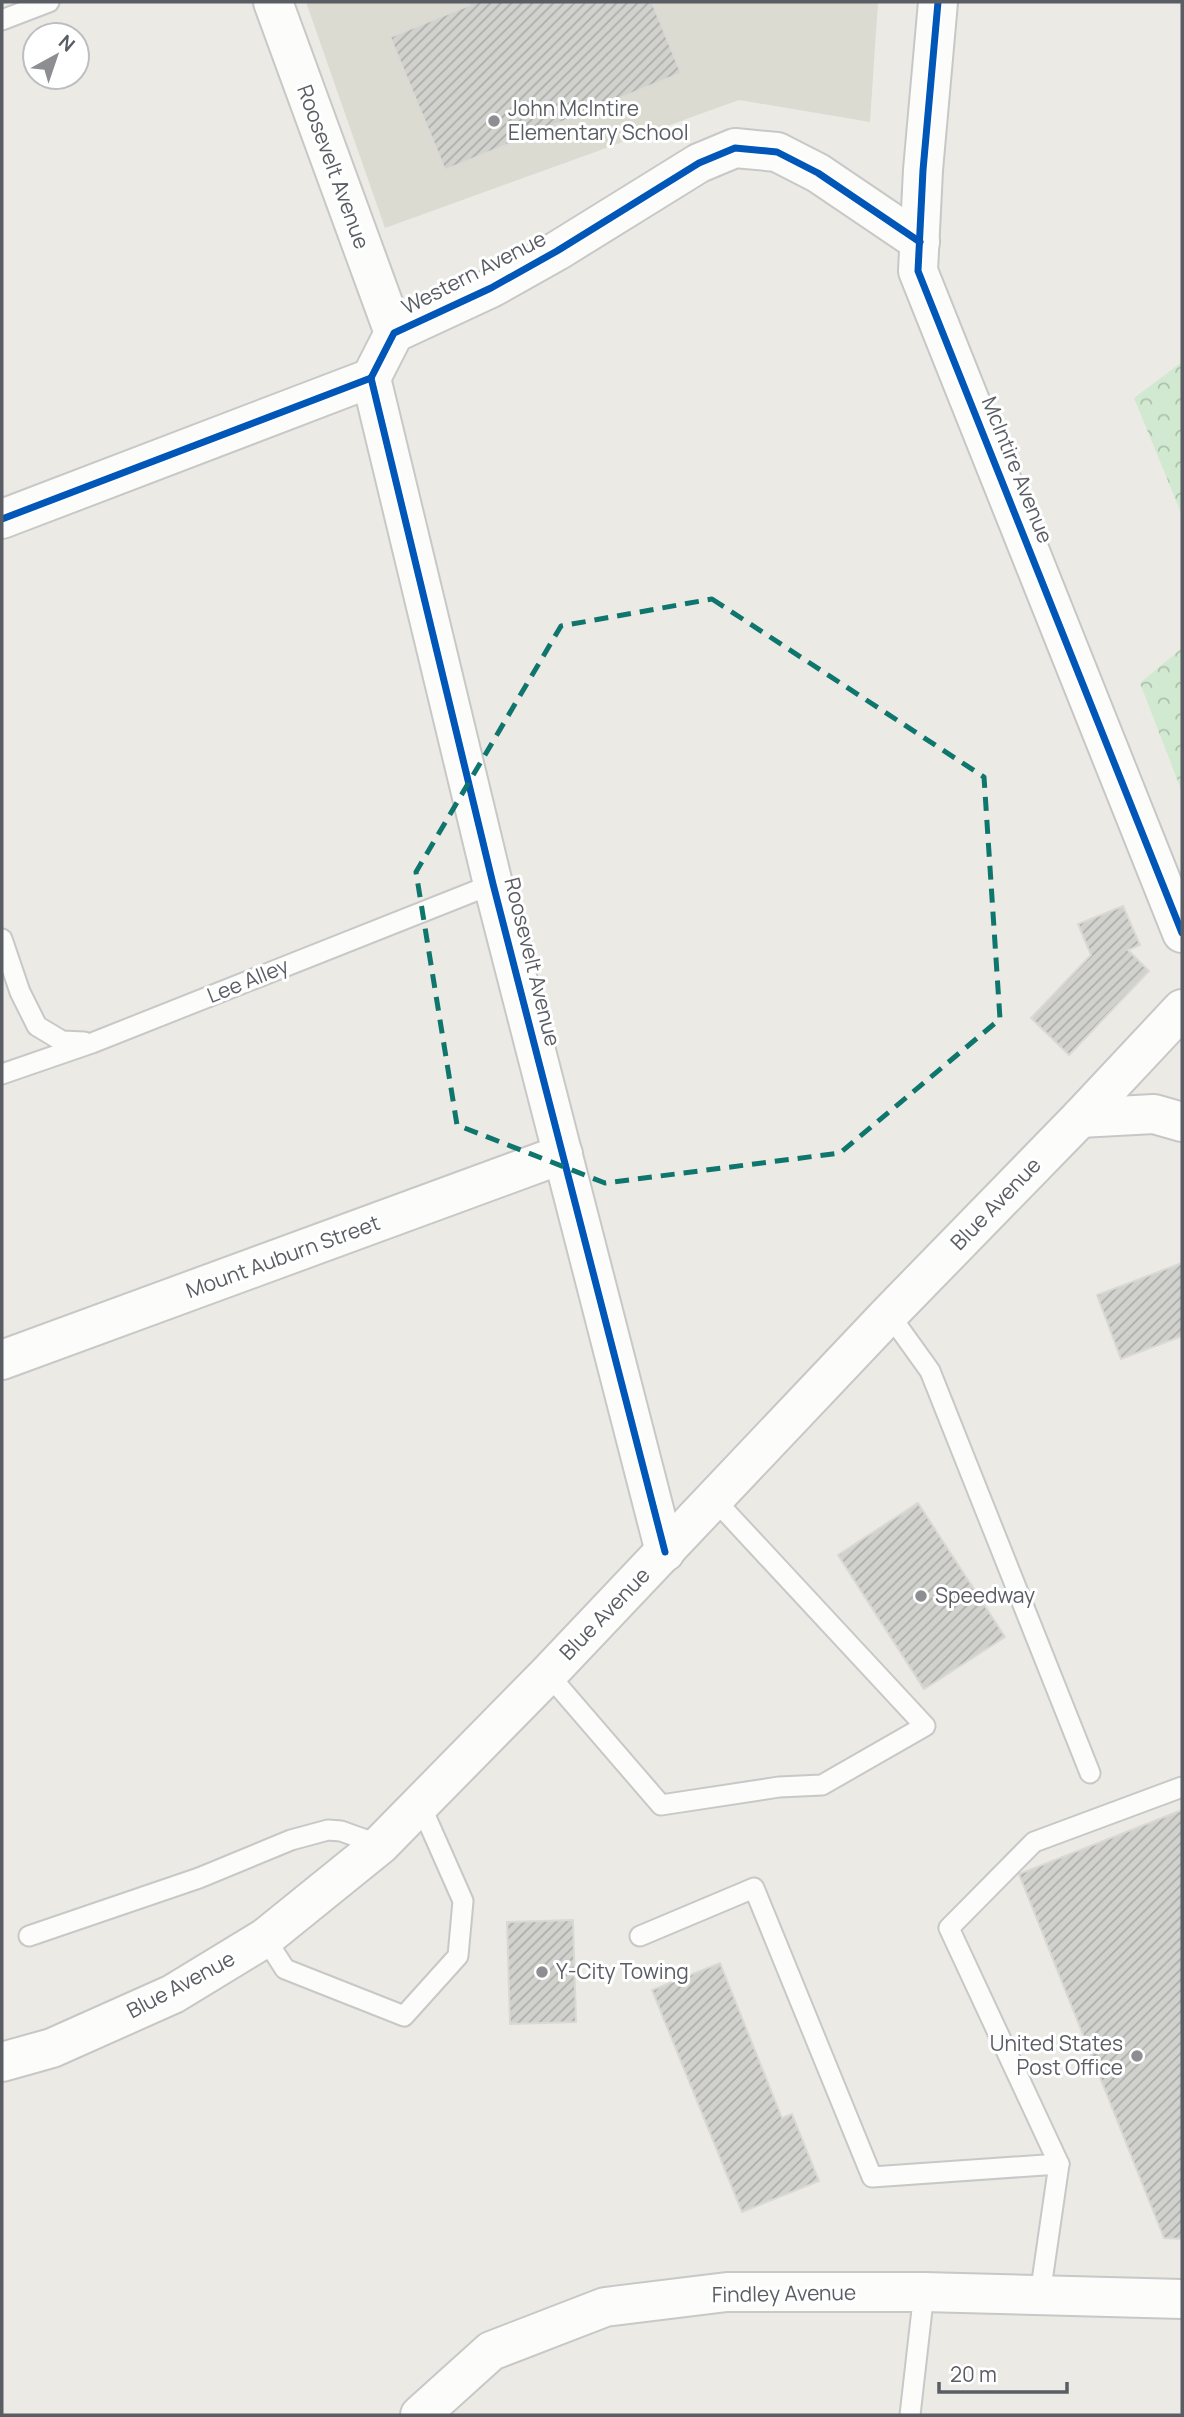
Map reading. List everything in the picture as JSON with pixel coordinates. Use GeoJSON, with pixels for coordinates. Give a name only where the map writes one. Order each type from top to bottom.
{"type":"FeatureCollection","features":[{"type":"Feature","properties":{"kind":"street","name":"Roosevelt Avenue"},"geometry":{"type":"LineString","coordinates":[[273,2],[394,333]]}},
{"type":"Feature","properties":{"kind":"street","name":"McIntire Avenue"},"geometry":{"type":"LineString","coordinates":[[938,2],[923,170],[918,271],[1182,933]]}},
{"type":"Feature","properties":{"kind":"street","name":"Western Avenue"},"geometry":{"type":"LineString","coordinates":[[371,378],[394,333],[491,288],[557,251],[699,163],[735,148],[777,152],[818,173],[920,243]]}},
{"type":"Feature","properties":{"kind":"street","name":"Roosevelt Avenue"},"geometry":{"type":"LineString","coordinates":[[371,378],[493,884],[664,1552]]}},
{"type":"Feature","properties":{"kind":"street"},"geometry":{"type":"LineString","coordinates":[[2,519],[371,378]]}},
{"type":"Feature","properties":{"kind":"street","name":"Blue Avenue"},"geometry":{"type":"LineString","coordinates":[[2,2062],[52,2048],[173,1994],[265,1938],[380,1846],[715,1500],[889,1314],[1182,1009]]}},
{"type":"Feature","properties":{"kind":"street"},"geometry":{"type":"LineString","coordinates":[[1080,1118],[1154,1114],[1182,1122]]}},
{"type":"Feature","properties":{"kind":"street","name":"Mount Auburn Street"},"geometry":{"type":"LineString","coordinates":[[2,1360],[563,1154]]}},
{"type":"Feature","properties":{"kind":"street","name":"Findley Avenue"},"geometry":{"type":"LineString","coordinates":[[420,2415],[491,2351],[605,2306],[727,2292],[923,2292],[1182,2299]]}},
{"type":"Feature","properties":{"kind":"lane"},"geometry":{"type":"LineString","coordinates":[[2,20],[50,2]]}},
{"type":"Feature","properties":{"kind":"lane","name":"Lee Alley"},"geometry":{"type":"LineString","coordinates":[[2,1074],[92,1043],[493,884]]}},
{"type":"Feature","properties":{"kind":"lane"},"geometry":{"type":"LineString","coordinates":[[2,939],[20,992],[37,1026],[62,1041],[92,1043]]}},
{"type":"Feature","properties":{"kind":"lane"},"geometry":{"type":"LineString","coordinates":[[889,1314],[930,1371],[1090,1773]]}},
{"type":"Feature","properties":{"kind":"lane"},"geometry":{"type":"LineString","coordinates":[[548,1674],[661,1805],[779,1787],[822,1785],[925,1726],[715,1500]]}},
{"type":"Feature","properties":{"kind":"lane"},"geometry":{"type":"LineString","coordinates":[[1040,2295],[1059,2164],[949,1928],[1034,1842],[1182,1787]]}},
{"type":"Feature","properties":{"kind":"lane"},"geometry":{"type":"LineString","coordinates":[[265,1938],[285,1969],[404,2017],[458,1956],[463,1901],[421,1805]]}},
{"type":"Feature","properties":{"kind":"lane"},"geometry":{"type":"LineString","coordinates":[[29,1937],[199,1878],[291,1840],[328,1830],[341,1831],[380,1846]]}},
{"type":"Feature","properties":{"kind":"lane"},"geometry":{"type":"LineString","coordinates":[[640,1936],[754,1888],[872,2177],[1059,2164]]}},
{"type":"Feature","properties":{"kind":"lane"},"geometry":{"type":"LineString","coordinates":[[910,2415],[923,2292]]}},
{"type":"Feature","properties":{"kind":"highlighted area"},"geometry":{"type":"Polygon","coordinates":[[[712,599],[984,777],[1000,1019],[840,1153],[605,1183],[457,1125],[416,872],[561,626],[712,599]]]}},
{"type":"Feature","properties":{"kind":"shaded area"},"geometry":{"type":"Polygon","coordinates":[[[306,2],[878,2],[870,122],[739,100],[385,228],[306,2]]]}},
{"type":"Feature","properties":{"kind":"green space"},"geometry":{"type":"Polygon","coordinates":[[[1182,362],[1182,515],[1134,398],[1182,362]]]}},
{"type":"Feature","properties":{"kind":"green space"},"geometry":{"type":"Polygon","coordinates":[[[1182,648],[1182,792],[1140,683],[1182,648]]]}},
{"type":"Feature","properties":{"kind":"building","name":"John McIntire Elementary School"},"geometry":{"type":"Polygon","coordinates":[[[468,2],[652,2],[681,73],[445,170],[390,37],[470,5],[468,2]]]}},
{"type":"Feature","properties":{"kind":"building"},"geometry":{"type":"Polygon","coordinates":[[[1123,906],[1140,945],[1128,950],[1149,971],[1069,1055],[1031,1018],[1091,955],[1078,924],[1123,906]]]}},
{"type":"Feature","properties":{"kind":"building"},"geometry":{"type":"Polygon","coordinates":[[[1182,1263],[1182,1336],[1121,1359],[1097,1295],[1182,1263]]]}},
{"type":"Feature","properties":{"kind":"building","name":"Speedway"},"geometry":{"type":"Polygon","coordinates":[[[918,1503],[1005,1637],[924,1689],[838,1555],[918,1503]]]}},
{"type":"Feature","properties":{"kind":"building","name":"United States Post Office"},"geometry":{"type":"Polygon","coordinates":[[[1182,1810],[1182,2239],[1164,2238],[1019,1874],[1182,1810]]]}},
{"type":"Feature","properties":{"kind":"building","name":"Y-City Towing"},"geometry":{"type":"Polygon","coordinates":[[[573,1920],[576,2022],[510,2024],[507,1922],[573,1920]]]}},
{"type":"Feature","properties":{"kind":"building"},"geometry":{"type":"Polygon","coordinates":[[[720,1963],[782,2118],[792,2114],[819,2181],[742,2212],[652,1990],[720,1963]]]}},
{"type":"Feature","properties":{"kind":"cycle path"},"geometry":{"type":"LineString","coordinates":[[938,2],[923,170],[918,271],[1182,933]]}},
{"type":"Feature","properties":{"kind":"cycle path"},"geometry":{"type":"LineString","coordinates":[[2,519],[371,378],[394,333],[491,288],[557,251],[699,163],[735,148],[777,152],[818,173],[920,242]]}},
{"type":"Feature","properties":{"kind":"cycle path"},"geometry":{"type":"LineString","coordinates":[[371,378],[493,884],[665,1552]]}},
{"type":"Feature","properties":{"kind":"place","name":"John McIntire Elementary School"},"geometry":{"type":"Point","coordinates":[494,121]}},
{"type":"Feature","properties":{"kind":"place","name":"Speedway"},"geometry":{"type":"Point","coordinates":[921,1596]}},
{"type":"Feature","properties":{"kind":"place","name":"Y-City Towing"},"geometry":{"type":"Point","coordinates":[542,1972]}},
{"type":"Feature","properties":{"kind":"place","name":"United States Post Office"},"geometry":{"type":"Point","coordinates":[1137,2056]}}]}
